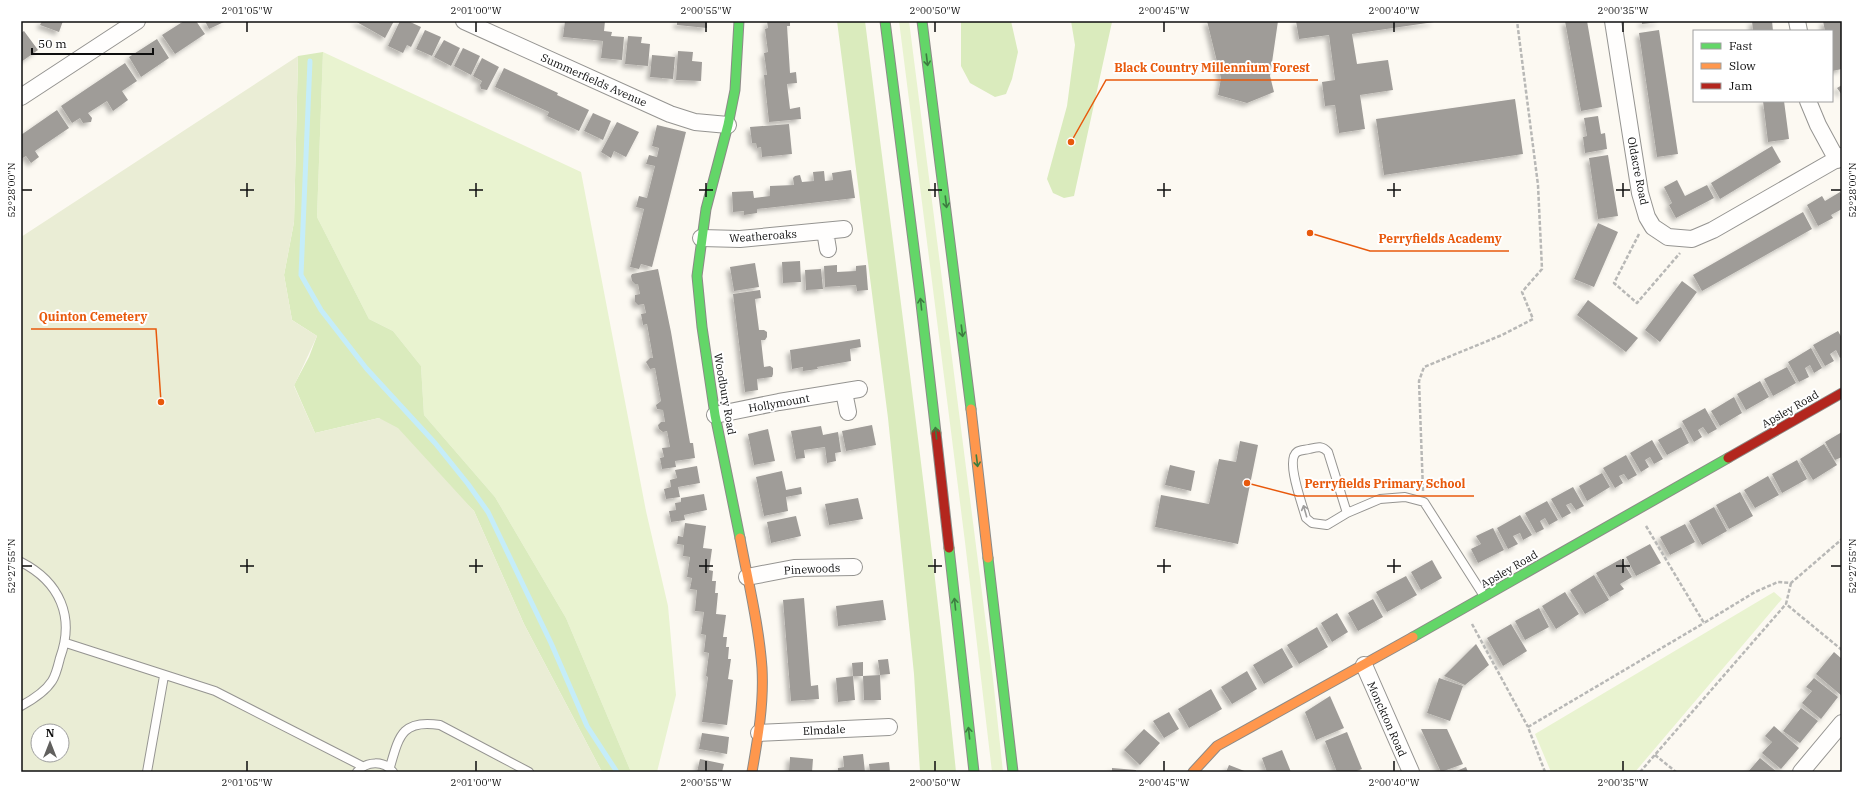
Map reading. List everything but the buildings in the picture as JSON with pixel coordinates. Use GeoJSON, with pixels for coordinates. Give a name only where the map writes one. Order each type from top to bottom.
{"type":"FeatureCollection","features":[{"type":"Feature","properties":{"kind":"main road","name":"Woodbury Road"},"geometry":{"type":"LineString","coordinates":[[739,21],[735,90],[728,125],[706,209],[697,276],[702,327],[715,415],[747,577],[762,668],[762,699],[759,733],[752,772]]}},
{"type":"Feature","properties":{"kind":"main road"},"geometry":{"type":"LineString","coordinates":[[885,21],[920,295],[974,772]]}},
{"type":"Feature","properties":{"kind":"main road"},"geometry":{"type":"LineString","coordinates":[[922,21],[957,292],[1013,772]]}},
{"type":"Feature","properties":{"kind":"main road","name":"Apsley Road"},"geometry":{"type":"LineString","coordinates":[[1193,772],[1217,746],[1364,665],[1842,394]]}},
{"type":"Feature","properties":{"kind":"street"},"geometry":{"type":"LineString","coordinates":[[21,98],[116,26],[138,21]]}},
{"type":"Feature","properties":{"kind":"street","name":"Summerfields Avenue"},"geometry":{"type":"LineString","coordinates":[[464,21],[670,114],[695,122],[728,125]]}},
{"type":"Feature","properties":{"kind":"street","name":"Oldacre Road"},"geometry":{"type":"LineString","coordinates":[[1613,21],[1640,193],[1647,217],[1653,227],[1668,237],[1692,239],[1713,230],[1839,158]]}},
{"type":"Feature","properties":{"kind":"street"},"geometry":{"type":"LineString","coordinates":[[1808,102],[1818,125],[1839,158]]}},
{"type":"Feature","properties":{"kind":"street","name":"Weatheroaks"},"geometry":{"type":"LineString","coordinates":[[701,238],[740,239],[844,229]]}},
{"type":"Feature","properties":{"kind":"street"},"geometry":{"type":"LineString","coordinates":[[825,231],[828,249]]}},
{"type":"Feature","properties":{"kind":"street","name":"Hollymount"},"geometry":{"type":"LineString","coordinates":[[715,415],[780,402],[852,391],[848,412]]}},
{"type":"Feature","properties":{"kind":"street","name":"Pinewoods"},"geometry":{"type":"LineString","coordinates":[[747,577],[794,568],[854,567]]}},
{"type":"Feature","properties":{"kind":"street","name":"Monckton Road"},"geometry":{"type":"LineString","coordinates":[[1364,665],[1411,772]]}},
{"type":"Feature","properties":{"kind":"street"},"geometry":{"type":"LineString","coordinates":[[1801,772],[1842,723]]}},
{"type":"Feature","properties":{"kind":"street","name":"Elmdale"},"geometry":{"type":"LineString","coordinates":[[759,733],[889,727]]}},
{"type":"Feature","properties":{"kind":"lane"},"geometry":{"type":"LineString","coordinates":[[1347,513],[1328,452],[1324,448],[1320,447],[1297,452],[1293,456],[1292,466],[1306,518],[1312,523],[1327,525],[1347,513],[1380,499],[1405,497],[1424,502],[1484,597]]}},
{"type":"Feature","properties":{"kind":"lane"},"geometry":{"type":"LineString","coordinates":[[21,562],[35,569],[52,586],[62,604],[67,623],[66,643],[52,682],[35,698],[21,706]]}},
{"type":"Feature","properties":{"kind":"lane"},"geometry":{"type":"LineString","coordinates":[[66,643],[164,676],[215,691],[359,769],[379,762],[391,770],[399,738],[409,728],[425,723],[440,725],[529,772]]}},
{"type":"Feature","properties":{"kind":"lane"},"geometry":{"type":"LineString","coordinates":[[147,772],[164,676]]}},
{"type":"Feature","properties":{"kind":"path"},"geometry":{"type":"LineString","coordinates":[[1424,502],[1419,381],[1424,367],[1502,335],[1533,319],[1522,292],[1542,269],[1538,185],[1517,21]]}},
{"type":"Feature","properties":{"kind":"path"},"geometry":{"type":"LineString","coordinates":[[1647,217],[1614,283],[1637,303],[1692,239]]}},
{"type":"Feature","properties":{"kind":"path"},"geometry":{"type":"LineString","coordinates":[[1636,510],[1704,623]]}},
{"type":"Feature","properties":{"kind":"path"},"geometry":{"type":"LineString","coordinates":[[1640,772],[1786,604],[1790,583],[1842,539]]}},
{"type":"Feature","properties":{"kind":"path"},"geometry":{"type":"LineString","coordinates":[[1528,727],[1755,592],[1778,582],[1790,583]]}},
{"type":"Feature","properties":{"kind":"path"},"geometry":{"type":"LineString","coordinates":[[1786,604],[1842,650]]}},
{"type":"Feature","properties":{"kind":"path"},"geometry":{"type":"LineString","coordinates":[[1464,608],[1528,727],[1545,772]]}},
{"type":"Feature","properties":{"kind":"path"},"geometry":{"type":"LineString","coordinates":[[1655,754],[1676,772]]}},
{"type":"Feature","properties":{"kind":"green space"},"geometry":{"type":"Polygon","coordinates":[[[837,21],[865,21],[936,584],[956,772],[920,772],[914,674],[888,418],[837,21]]]}},
{"type":"Feature","properties":{"kind":"green space"},"geometry":{"type":"Polygon","coordinates":[[[899,21],[909,21],[993,679],[1003,772],[992,772],[965,542],[899,21]]]}},
{"type":"Feature","properties":{"kind":"green space"},"geometry":{"type":"Polygon","coordinates":[[[961,21],[1011,21],[1018,52],[1012,79],[1006,94],[995,97],[970,83],[961,66],[961,21]]]}},
{"type":"Feature","properties":{"kind":"green space"},"geometry":{"type":"Polygon","coordinates":[[[1071,21],[1115,21],[1112,22],[1074,196],[1064,198],[1053,193],[1047,179],[1067,106],[1075,45],[1071,21]]]}},
{"type":"Feature","properties":{"kind":"green space"},"geometry":{"type":"Polygon","coordinates":[[[323,52],[581,172],[646,511],[668,606],[676,695],[657,772],[631,772],[566,618],[495,497],[424,415],[421,366],[393,331],[369,319],[317,217],[323,52]]]}},
{"type":"Feature","properties":{"kind":"green space"},"geometry":{"type":"Polygon","coordinates":[[[323,52],[317,217],[369,319],[393,331],[421,366],[424,415],[495,497],[566,618],[631,772],[602,772],[524,624],[474,511],[379,418],[315,433],[294,385],[309,357],[317,336],[292,320],[284,275],[294,222],[298,56],[323,52]]]}},
{"type":"Feature","properties":{"kind":"green space"},"geometry":{"type":"Polygon","coordinates":[[[298,56],[294,222],[284,275],[292,320],[317,336],[294,386],[315,433],[379,418],[398,428],[474,511],[524,624],[602,772],[21,772],[21,237],[298,56]]]}},
{"type":"Feature","properties":{"kind":"green space"},"geometry":{"type":"Polygon","coordinates":[[[1774,592],[1782,599],[1635,772],[1551,772],[1535,734],[1774,592]]]}},
{"type":"Feature","properties":{"kind":"waterway"},"geometry":{"type":"LineString","coordinates":[[310,61],[301,275],[321,310],[366,368],[435,443],[488,512],[551,643],[587,726],[617,772]]}},
{"type":"Feature","properties":{"kind":"traffic: fast"},"geometry":{"type":"LineString","coordinates":[[739,21],[735,90],[728,125],[706,209],[697,276],[702,327],[715,415],[740,538]]}},
{"type":"Feature","properties":{"kind":"traffic: fast"},"geometry":{"type":"LineString","coordinates":[[885,21],[936,433]]}},
{"type":"Feature","properties":{"kind":"traffic: fast"},"geometry":{"type":"LineString","coordinates":[[922,21],[971,409]]}},
{"type":"Feature","properties":{"kind":"traffic: fast"},"geometry":{"type":"LineString","coordinates":[[1413,637],[1728,458]]}},
{"type":"Feature","properties":{"kind":"traffic: fast"},"geometry":{"type":"LineString","coordinates":[[949,548],[974,772]]}},
{"type":"Feature","properties":{"kind":"traffic: fast"},"geometry":{"type":"LineString","coordinates":[[988,558],[1013,772]]}},
{"type":"Feature","properties":{"kind":"traffic: slow"},"geometry":{"type":"LineString","coordinates":[[971,409],[988,558]]}},
{"type":"Feature","properties":{"kind":"traffic: slow"},"geometry":{"type":"LineString","coordinates":[[740,538],[756,619],[762,668],[761,707],[752,772]]}},
{"type":"Feature","properties":{"kind":"traffic: slow"},"geometry":{"type":"LineString","coordinates":[[1193,772],[1217,746],[1413,637]]}},
{"type":"Feature","properties":{"kind":"traffic: jam"},"geometry":{"type":"LineString","coordinates":[[1728,458],[1842,393]]}},
{"type":"Feature","properties":{"kind":"traffic: jam"},"geometry":{"type":"LineString","coordinates":[[936,433],[949,548]]}},
{"type":"Feature","properties":{"kind":"place","name":"Black Country Millennium Forest"},"geometry":{"type":"Point","coordinates":[1071,142]}},
{"type":"Feature","properties":{"kind":"place","name":"Perryfields Academy"},"geometry":{"type":"Point","coordinates":[1310,233]}},
{"type":"Feature","properties":{"kind":"place","name":"Quinton Cemetery"},"geometry":{"type":"Point","coordinates":[161,402]}},
{"type":"Feature","properties":{"kind":"place","name":"Perryfields Primary School"},"geometry":{"type":"Point","coordinates":[1247,483]}}]}
